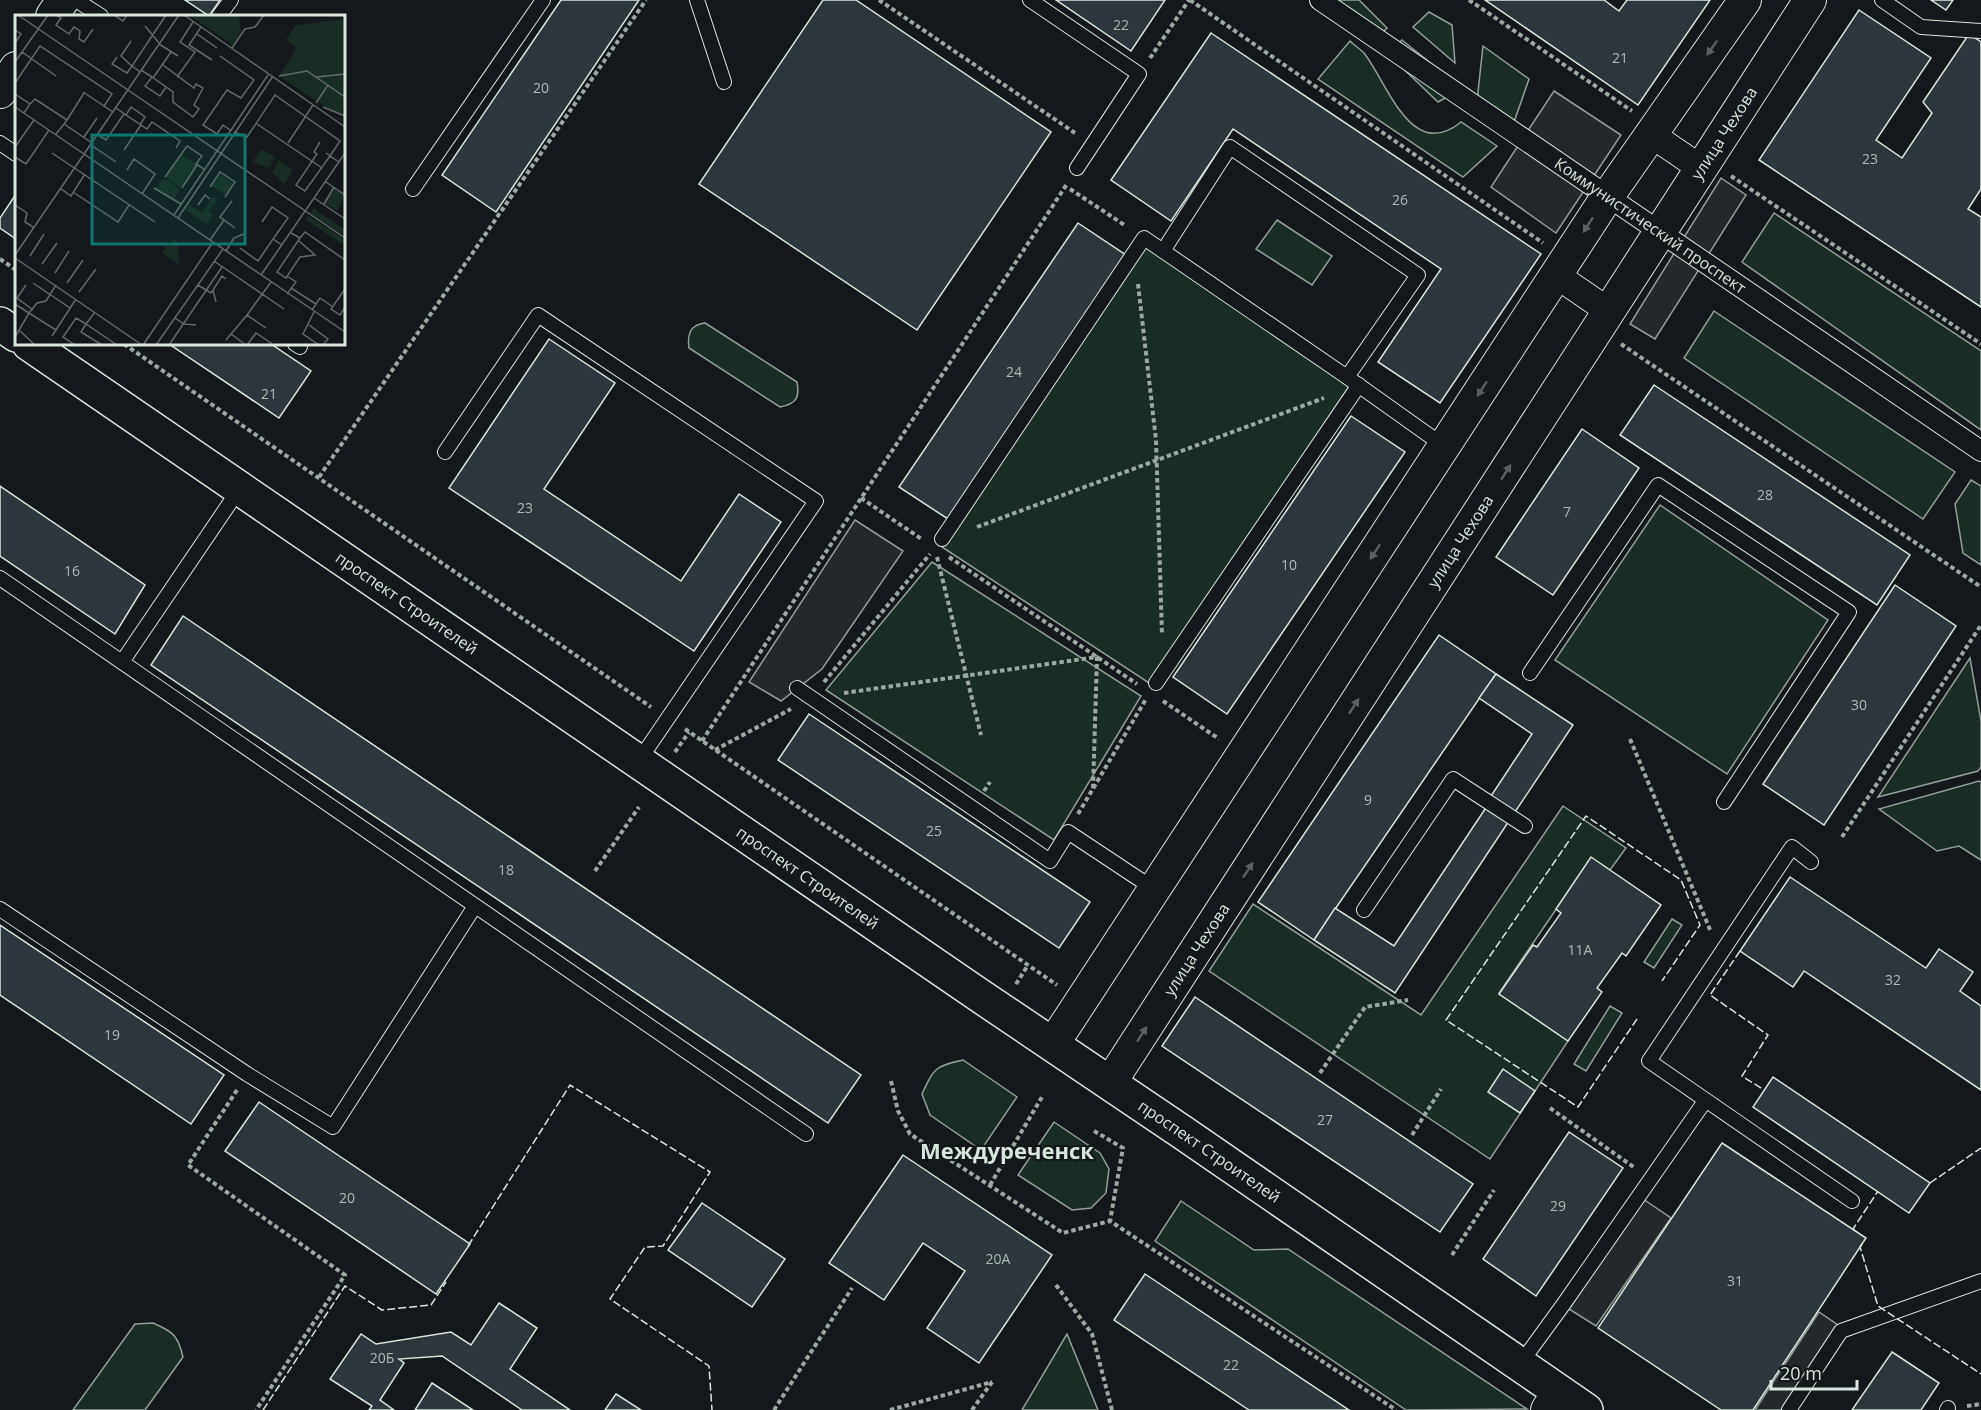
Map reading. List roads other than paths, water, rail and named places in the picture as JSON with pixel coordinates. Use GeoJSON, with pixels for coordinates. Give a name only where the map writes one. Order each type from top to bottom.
{"type":"FeatureCollection","features":[{"type":"Feature","properties":{"kind":"main road"},"geometry":{"type":"LineString","coordinates":[[0,324],[15,334]]}},
{"type":"Feature","properties":{"kind":"main road","name":"проспект Строителей"},"geometry":{"type":"LineString","coordinates":[[30,345],[1520,1364],[1553,1401],[1586,1410]]}},
{"type":"Feature","properties":{"kind":"street"},"geometry":{"type":"LineString","coordinates":[[53,15],[63,0]]}},
{"type":"Feature","properties":{"kind":"street","name":"Коммунистический проспект"},"geometry":{"type":"LineString","coordinates":[[1320,0],[1981,451]]}},
{"type":"Feature","properties":{"kind":"street"},"geometry":{"type":"LineString","coordinates":[[1053,1044],[1608,196],[1745,0]]}},
{"type":"Feature","properties":{"kind":"street","name":"улица Чехова"},"geometry":{"type":"LineString","coordinates":[[1110,1083],[1611,326],[1660,233],[1810,0]]}},
{"type":"Feature","properties":{"kind":"street"},"geometry":{"type":"LineString","coordinates":[[0,92],[15,70]]}},
{"type":"Feature","properties":{"kind":"street"},"geometry":{"type":"LineString","coordinates":[[1655,131],[1705,165]]}},
{"type":"Feature","properties":{"kind":"street"},"geometry":{"type":"LineString","coordinates":[[1561,267],[1611,326]]}},
{"type":"Feature","properties":{"kind":"lane"},"geometry":{"type":"LineString","coordinates":[[76,0],[99,15]]}},
{"type":"Feature","properties":{"kind":"lane"},"geometry":{"type":"LineString","coordinates":[[220,15],[231,0]]}},
{"type":"Feature","properties":{"kind":"lane"},"geometry":{"type":"LineString","coordinates":[[413,189],[543,0]]}},
{"type":"Feature","properties":{"kind":"lane"},"geometry":{"type":"LineString","coordinates":[[697,0],[724,82]]}},
{"type":"Feature","properties":{"kind":"lane"},"geometry":{"type":"LineString","coordinates":[[1030,0],[1139,74],[1077,168]]}},
{"type":"Feature","properties":{"kind":"lane"},"geometry":{"type":"LineString","coordinates":[[1882,0],[1921,27],[1981,31]]}},
{"type":"Feature","properties":{"kind":"lane"},"geometry":{"type":"LineString","coordinates":[[0,143],[15,153]]}},
{"type":"Feature","properties":{"kind":"lane"},"geometry":{"type":"LineString","coordinates":[[1156,683],[1353,381],[1418,274],[1230,147],[1163,251]]}},
{"type":"Feature","properties":{"kind":"lane"},"geometry":{"type":"LineString","coordinates":[[939,544],[1144,238],[1444,446]]}},
{"type":"Feature","properties":{"kind":"lane"},"geometry":{"type":"LineString","coordinates":[[445,452],[538,315],[816,501],[638,762]]}},
{"type":"Feature","properties":{"kind":"lane"},"geometry":{"type":"LineString","coordinates":[[1530,673],[1658,484],[1849,612],[1724,802]]}},
{"type":"Feature","properties":{"kind":"lane"},"geometry":{"type":"LineString","coordinates":[[122,662],[240,488]]}},
{"type":"Feature","properties":{"kind":"lane"},"geometry":{"type":"LineString","coordinates":[[0,578],[806,1134]]}},
{"type":"Feature","properties":{"kind":"lane"},"geometry":{"type":"LineString","coordinates":[[797,688],[1050,861],[1068,832],[1154,889]]}},
{"type":"Feature","properties":{"kind":"lane"},"geometry":{"type":"LineString","coordinates":[[1364,910],[1453,779],[1525,826]]}},
{"type":"Feature","properties":{"kind":"lane"},"geometry":{"type":"LineString","coordinates":[[1811,862],[1792,847],[1649,1061],[1851,1201]]}},
{"type":"Feature","properties":{"kind":"lane"},"geometry":{"type":"LineString","coordinates":[[0,909],[247,1074],[333,1127],[475,906]]}},
{"type":"Feature","properties":{"kind":"lane"},"geometry":{"type":"LineString","coordinates":[[1520,1364],[1705,1101]]}},
{"type":"Feature","properties":{"kind":"lane"},"geometry":{"type":"LineString","coordinates":[[1789,1410],[1841,1331],[1981,1281]]}},
{"type":"Feature","properties":{"kind":"district","name":"Междуреченск"},"geometry":{"type":"Point","coordinates":[1007,1151]}}]}
